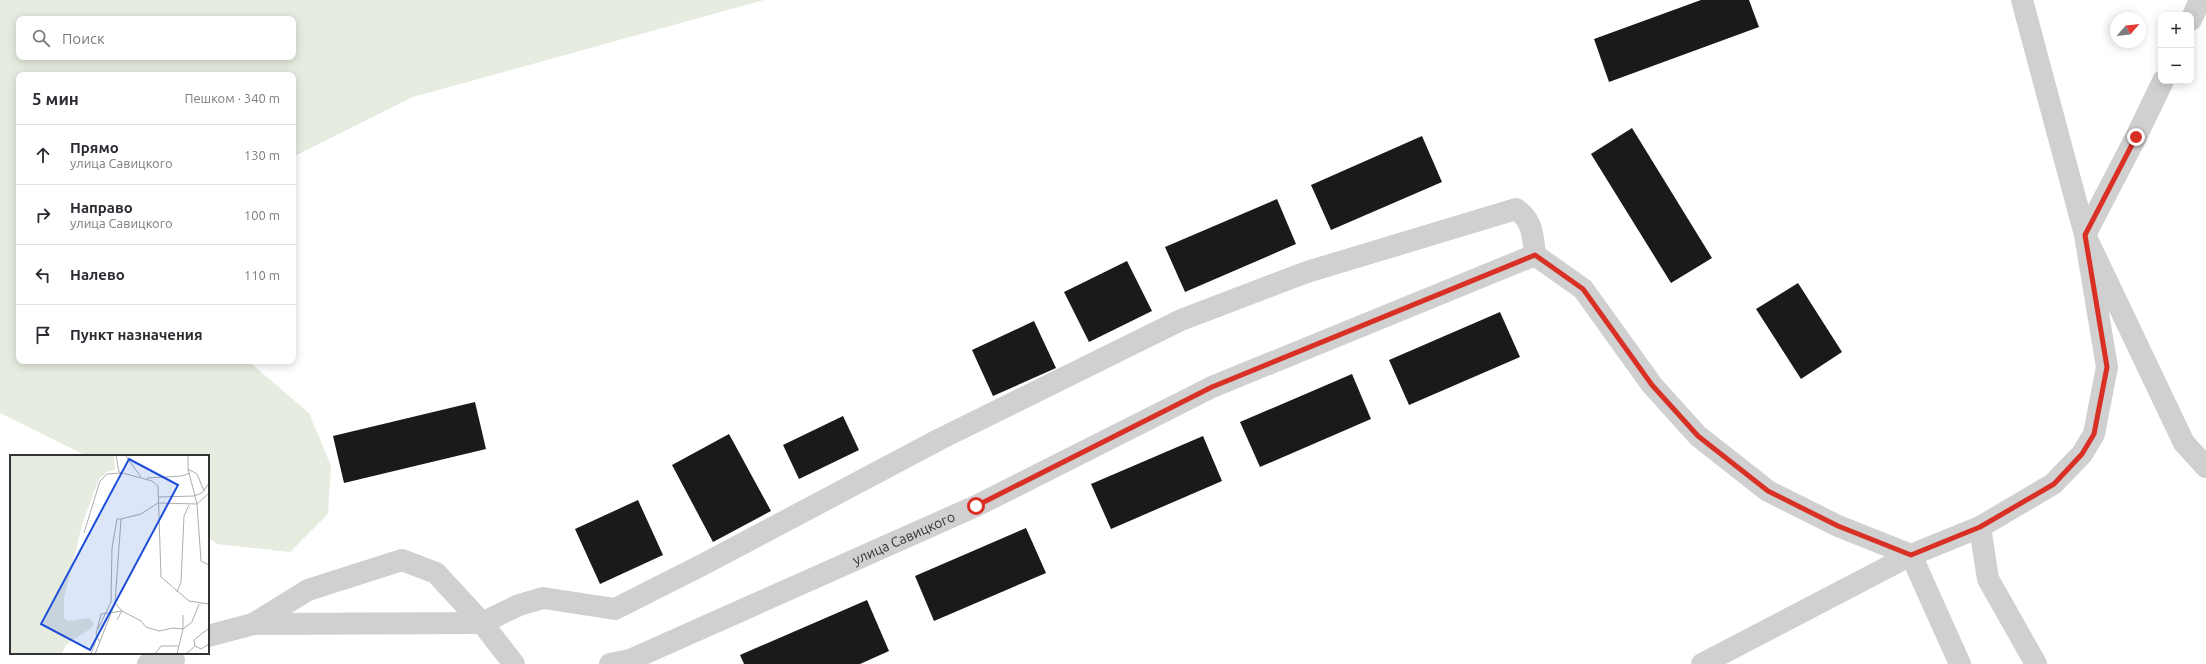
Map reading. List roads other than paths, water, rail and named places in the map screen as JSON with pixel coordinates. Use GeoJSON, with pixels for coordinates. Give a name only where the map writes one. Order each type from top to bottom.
{"type":"FeatureCollection","features":[{"type":"Feature","properties":{"kind":"street"},"geometry":{"type":"LineString","coordinates":[[2194,13],[2200,0]]}},
{"type":"Feature","properties":{"kind":"street"},"geometry":{"type":"LineString","coordinates":[[1702,664],[1911,555],[1980,527],[2054,484],[2082,454],[2094,434],[2107,367],[2085,235],[2021,2]]}},
{"type":"Feature","properties":{"kind":"street"},"geometry":{"type":"LineString","coordinates":[[2085,235],[2136,137],[2161,84]]}},
{"type":"Feature","properties":{"kind":"street"},"geometry":{"type":"LineString","coordinates":[[209,636],[253,624],[482,623],[519,605],[543,598],[615,609],[706,563],[940,439],[1181,320],[1306,272],[1516,209],[1524,214],[1532,229],[1535,255],[1583,289],[1652,385],[1698,436],[1768,491],[1838,526],[1911,555],[1960,664]]}},
{"type":"Feature","properties":{"kind":"street"},"geometry":{"type":"LineString","coordinates":[[2085,235],[2184,443],[2206,467]]}},
{"type":"Feature","properties":{"kind":"street","name":"улица Савицкого"},"geometry":{"type":"LineString","coordinates":[[623,663],[976,506],[1212,387],[1535,255]]}},
{"type":"Feature","properties":{"kind":"street"},"geometry":{"type":"LineString","coordinates":[[1980,527],[1988,579],[2036,664]]}},
{"type":"Feature","properties":{"kind":"street"},"geometry":{"type":"LineString","coordinates":[[253,624],[308,590],[402,560],[436,573],[482,623],[514,664]]}},
{"type":"Feature","properties":{"kind":"street"},"geometry":{"type":"LineString","coordinates":[[148,664],[176,659]]}}]}
